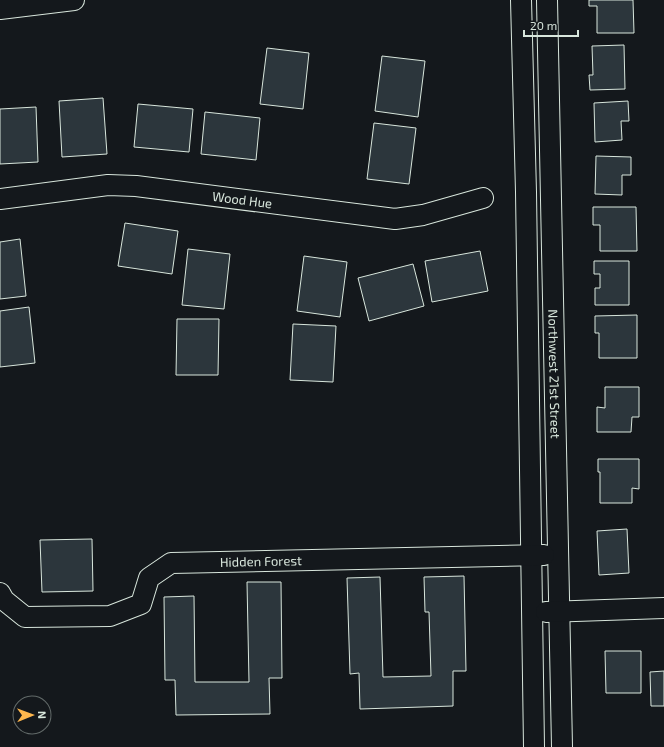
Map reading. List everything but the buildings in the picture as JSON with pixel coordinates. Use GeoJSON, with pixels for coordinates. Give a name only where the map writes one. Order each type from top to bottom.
{"type":"FeatureCollection","features":[{"type":"Feature","properties":{"kind":"street"},"geometry":{"type":"LineString","coordinates":[[0,9],[74,0]]}},
{"type":"Feature","properties":{"kind":"street","name":"Northwest 21st Street"},"geometry":{"type":"LineString","coordinates":[[521,0],[526,192],[534,747]]}},
{"type":"Feature","properties":{"kind":"street","name":"Northwest 21st Street"},"geometry":{"type":"LineString","coordinates":[[547,0],[562,747]]}},
{"type":"Feature","properties":{"kind":"street","name":"Wood Hue"},"geometry":{"type":"LineString","coordinates":[[0,199],[108,185],[136,186],[395,219],[423,215],[482,198]]}},
{"type":"Feature","properties":{"kind":"street","name":"Hidden Forest"},"geometry":{"type":"LineString","coordinates":[[0,593],[4,600],[25,618],[110,616],[140,604],[149,578],[171,563],[558,555]]}},
{"type":"Feature","properties":{"kind":"street"},"geometry":{"type":"LineString","coordinates":[[532,612],[664,608]]}}]}
